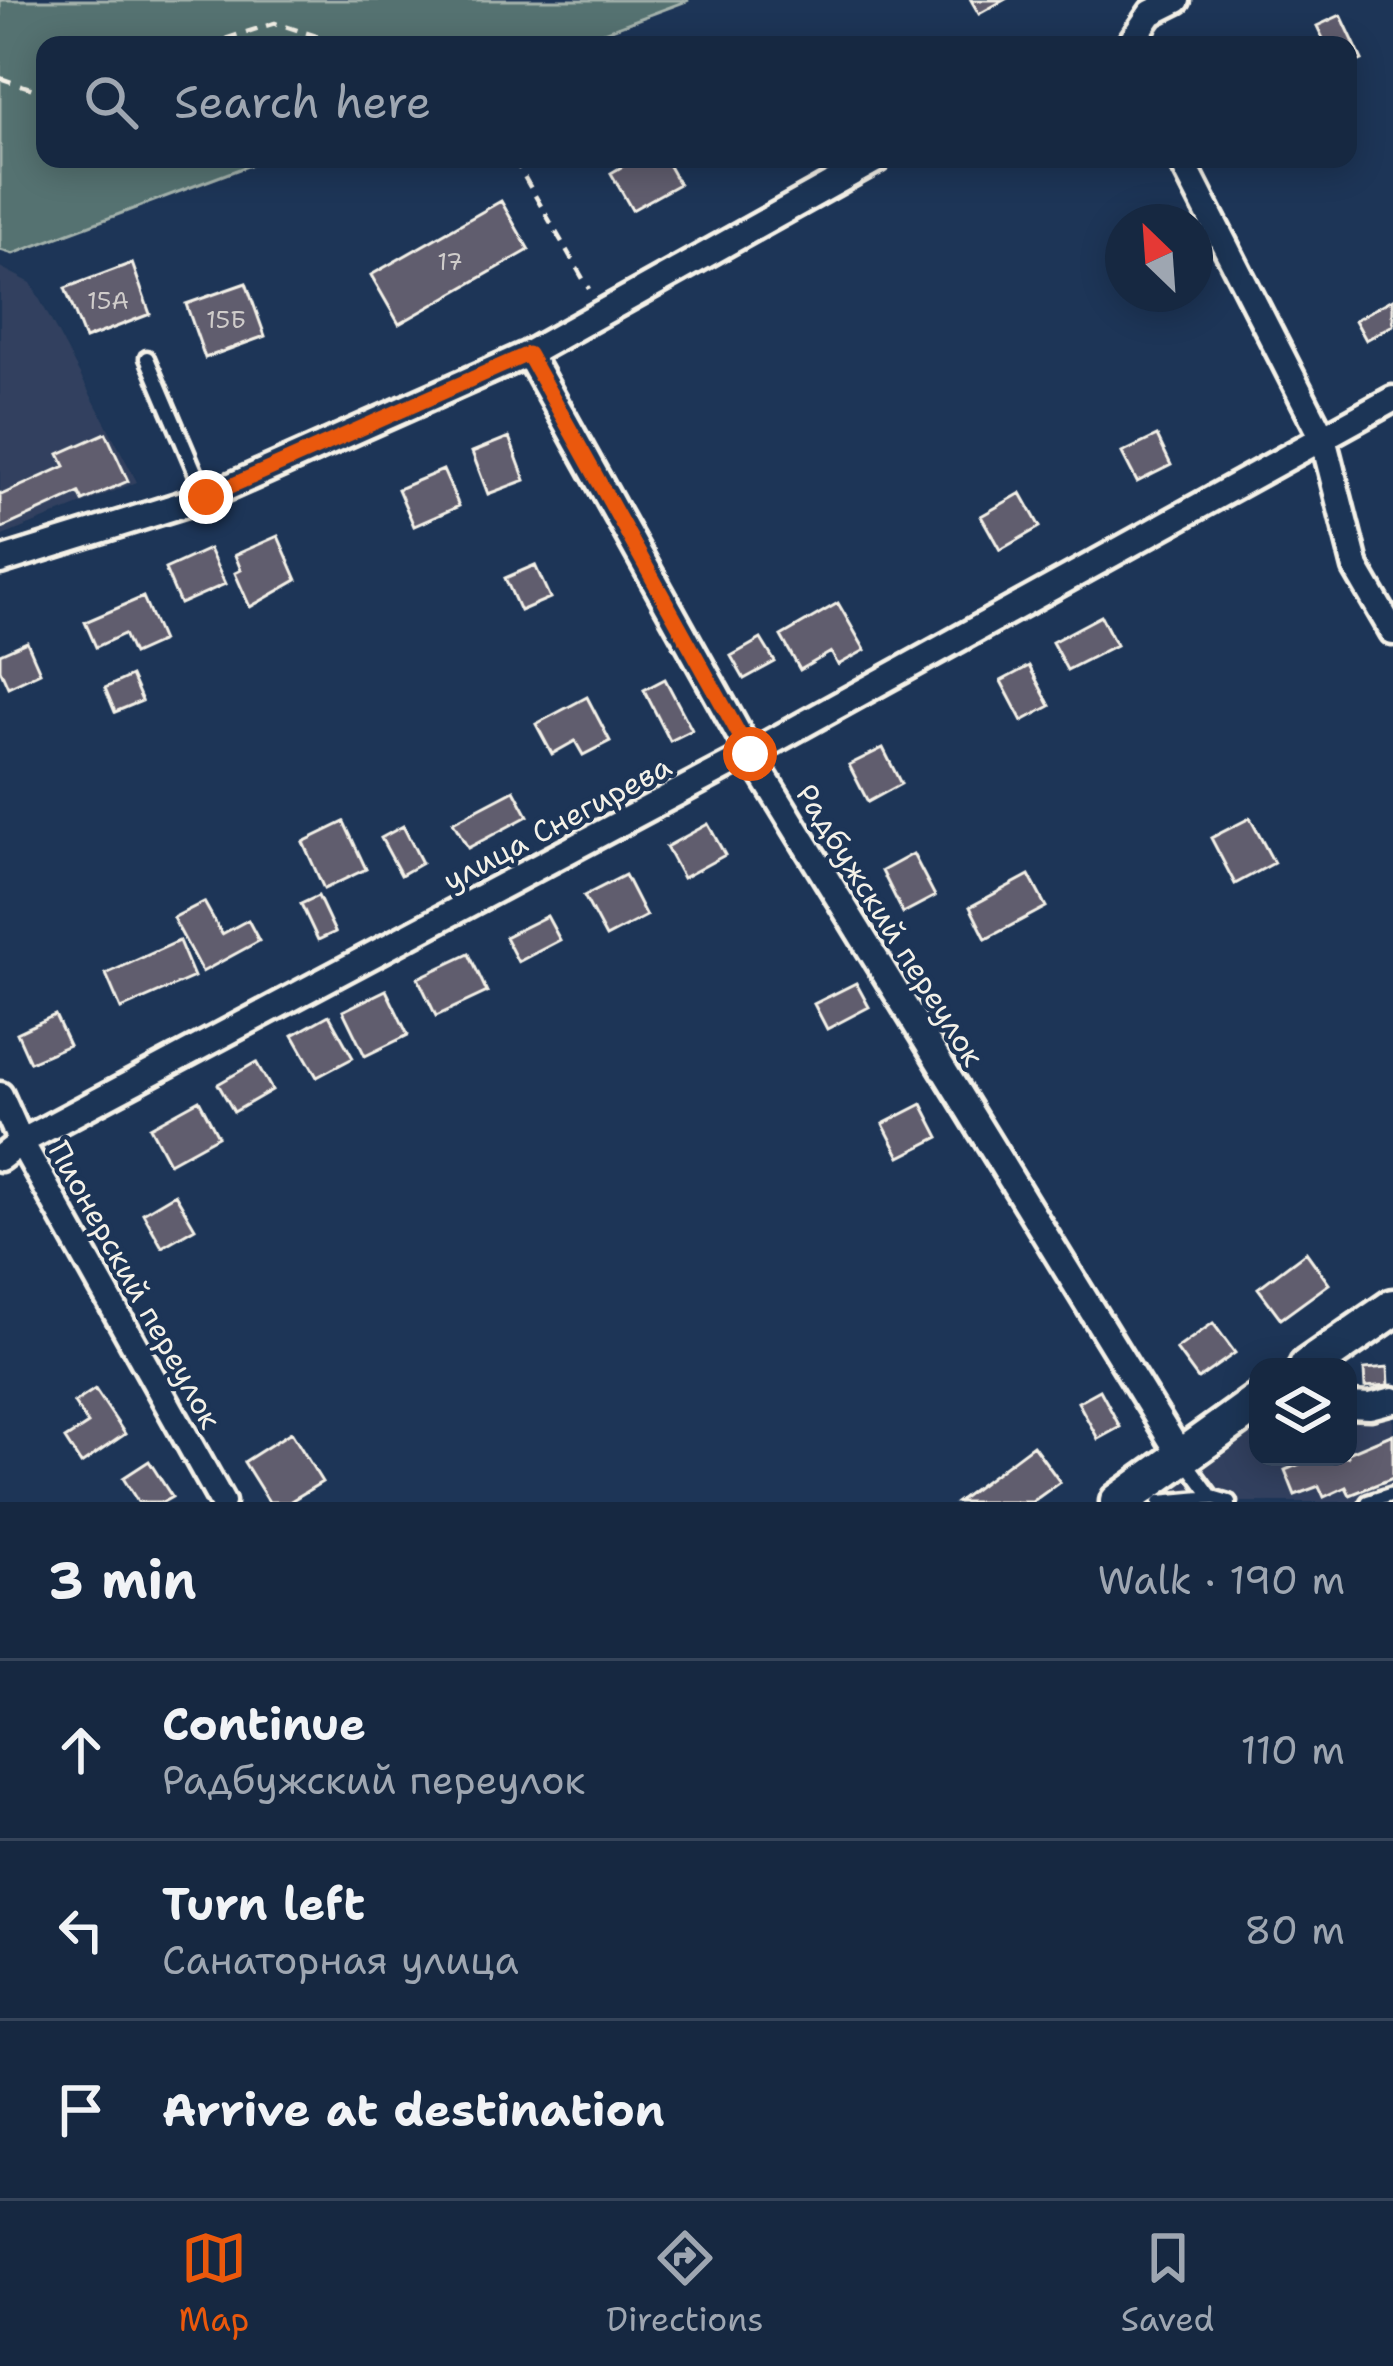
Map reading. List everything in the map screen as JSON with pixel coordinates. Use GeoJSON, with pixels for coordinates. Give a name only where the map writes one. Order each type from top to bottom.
{"type":"FeatureCollection","features":[{"type":"Feature","properties":{"kind":"main road"},"geometry":{"type":"LineString","coordinates":[[1321,1358],[1393,1308]]}},
{"type":"Feature","properties":{"kind":"main road"},"geometry":{"type":"LineString","coordinates":[[1119,1502],[1249,1408]]}},
{"type":"Feature","properties":{"kind":"street"},"geometry":{"type":"LineString","coordinates":[[1135,36],[1151,13],[1177,0]]}},
{"type":"Feature","properties":{"kind":"street"},"geometry":{"type":"LineString","coordinates":[[0,561],[206,497],[528,354],[861,168]]}},
{"type":"Feature","properties":{"kind":"street"},"geometry":{"type":"LineString","coordinates":[[1186,168],[1323,438],[1357,568],[1393,632]]}},
{"type":"Feature","properties":{"kind":"street","name":"Радбужский переулок"},"geometry":{"type":"LineString","coordinates":[[528,354],[750,754],[1181,1456]]}},
{"type":"Feature","properties":{"kind":"street","name":"улица Снегирева"},"geometry":{"type":"LineString","coordinates":[[0,1158],[21,1142],[750,754],[1393,399]]}},
{"type":"Feature","properties":{"kind":"street","name":"Пионерский переулок"},"geometry":{"type":"LineString","coordinates":[[0,1096],[21,1142],[222,1502]]}},
{"type":"Feature","properties":{"kind":"street"},"geometry":{"type":"LineString","coordinates":[[1357,1405],[1393,1400]]}},
{"type":"Feature","properties":{"kind":"lane"},"geometry":{"type":"LineString","coordinates":[[147,358],[206,497]]}},
{"type":"Feature","properties":{"kind":"lane"},"geometry":{"type":"LineString","coordinates":[[1181,1456],[1212,1497]]}},
{"type":"Feature","properties":{"kind":"lane"},"geometry":{"type":"LineString","coordinates":[[1368,1502],[1393,1494]]}},
{"type":"Feature","properties":{"kind":"lane"},"geometry":{"type":"LineString","coordinates":[[1160,1502],[1212,1497],[1229,1502]]}},
{"type":"Feature","properties":{"kind":"path"},"geometry":{"type":"LineString","coordinates":[[234,36],[274,23],[317,36]]}},
{"type":"Feature","properties":{"kind":"path"},"geometry":{"type":"LineString","coordinates":[[0,78],[36,89]]}},
{"type":"Feature","properties":{"kind":"path"},"geometry":{"type":"LineString","coordinates":[[519,168],[602,311]]}},
{"type":"Feature","properties":{"kind":"shaded area"},"geometry":{"type":"Polygon","coordinates":[[[0,267],[31,283],[137,482],[0,537],[0,267]]]}},
{"type":"Feature","properties":{"kind":"shaded area"},"geometry":{"type":"Polygon","coordinates":[[[1393,1407],[1393,1502],[1144,1502],[1249,1431],[1249,1466],[1357,1466],[1357,1413],[1393,1407]]]}},
{"type":"Feature","properties":{"kind":"green space"},"geometry":{"type":"Polygon","coordinates":[[[0,0],[689,0],[593,36],[36,36],[36,168],[242,168],[13,254],[0,250],[0,0]]]}},
{"type":"Feature","properties":{"kind":"building"},"geometry":{"type":"Polygon","coordinates":[[[971,0],[1004,0],[979,14],[971,0]]]}},
{"type":"Feature","properties":{"kind":"building"},"geometry":{"type":"Polygon","coordinates":[[[1341,15],[1351,36],[1322,36],[1317,26],[1341,15]]]}},
{"type":"Feature","properties":{"kind":"building"},"geometry":{"type":"Polygon","coordinates":[[[620,168],[670,168],[679,184],[632,210],[611,173],[620,168]]]}},
{"type":"Feature","properties":{"kind":"building"},"geometry":{"type":"Polygon","coordinates":[[[501,201],[529,250],[399,324],[371,275],[501,201]]]}},
{"type":"Feature","properties":{"kind":"building"},"geometry":{"type":"Polygon","coordinates":[[[132,263],[150,314],[85,339],[65,288],[132,263]]]}},
{"type":"Feature","properties":{"kind":"building"},"geometry":{"type":"Polygon","coordinates":[[[246,283],[265,336],[205,358],[186,304],[246,283]]]}},
{"type":"Feature","properties":{"kind":"building"},"geometry":{"type":"Polygon","coordinates":[[[1393,299],[1393,325],[1366,340],[1355,320],[1393,299]]]}},
{"type":"Feature","properties":{"kind":"building"},"geometry":{"type":"Polygon","coordinates":[[[106,433],[128,481],[83,501],[79,493],[0,529],[0,492],[65,466],[59,454],[106,433]]]}},
{"type":"Feature","properties":{"kind":"building"},"geometry":{"type":"Polygon","coordinates":[[[1157,436],[1171,465],[1137,482],[1122,453],[1157,436]]]}},
{"type":"Feature","properties":{"kind":"building"},"geometry":{"type":"Polygon","coordinates":[[[509,437],[525,480],[488,494],[472,452],[509,437]]]}},
{"type":"Feature","properties":{"kind":"building"},"geometry":{"type":"Polygon","coordinates":[[[443,470],[459,506],[414,526],[398,489],[443,470]]]}},
{"type":"Feature","properties":{"kind":"building"},"geometry":{"type":"Polygon","coordinates":[[[1021,493],[1040,527],[1000,550],[981,516],[1021,493]]]}},
{"type":"Feature","properties":{"kind":"building"},"geometry":{"type":"Polygon","coordinates":[[[278,536],[297,580],[250,607],[235,573],[241,570],[235,555],[278,536]]]}},
{"type":"Feature","properties":{"kind":"building"},"geometry":{"type":"Polygon","coordinates":[[[209,549],[225,584],[180,604],[165,569],[209,549]]]}},
{"type":"Feature","properties":{"kind":"building"},"geometry":{"type":"Polygon","coordinates":[[[535,565],[550,598],[520,611],[505,578],[535,565]]]}},
{"type":"Feature","properties":{"kind":"building"},"geometry":{"type":"Polygon","coordinates":[[[143,597],[162,641],[133,654],[124,634],[96,647],[85,622],[143,597]]]}},
{"type":"Feature","properties":{"kind":"building"},"geometry":{"type":"Polygon","coordinates":[[[838,603],[865,650],[838,665],[831,652],[800,670],[781,636],[838,603]]]}},
{"type":"Feature","properties":{"kind":"building"},"geometry":{"type":"Polygon","coordinates":[[[1101,616],[1116,645],[1067,670],[1052,642],[1101,616]]]}},
{"type":"Feature","properties":{"kind":"building"},"geometry":{"type":"Polygon","coordinates":[[[761,639],[775,662],[744,679],[731,656],[761,639]]]}},
{"type":"Feature","properties":{"kind":"building"},"geometry":{"type":"Polygon","coordinates":[[[27,642],[40,672],[8,687],[0,654],[27,642]]]}},
{"type":"Feature","properties":{"kind":"building"},"geometry":{"type":"Polygon","coordinates":[[[1029,666],[1050,706],[1022,721],[1001,681],[1029,666]]]}},
{"type":"Feature","properties":{"kind":"building"},"geometry":{"type":"Polygon","coordinates":[[[131,676],[142,701],[115,712],[105,688],[131,676]]]}},
{"type":"Feature","properties":{"kind":"building"},"geometry":{"type":"Polygon","coordinates":[[[665,679],[692,730],[670,741],[644,690],[665,679]]]}},
{"type":"Feature","properties":{"kind":"building"},"geometry":{"type":"Polygon","coordinates":[[[587,697],[610,741],[583,755],[575,741],[552,754],[536,724],[587,697]]]}},
{"type":"Feature","properties":{"kind":"building"},"geometry":{"type":"Polygon","coordinates":[[[883,748],[901,784],[868,802],[849,765],[883,748]]]}},
{"type":"Feature","properties":{"kind":"building"},"geometry":{"type":"Polygon","coordinates":[[[514,790],[528,816],[468,848],[453,822],[514,790]]]}},
{"type":"Feature","properties":{"kind":"building"},"geometry":{"type":"Polygon","coordinates":[[[1250,818],[1274,863],[1235,884],[1211,838],[1250,818]]]}},
{"type":"Feature","properties":{"kind":"building"},"geometry":{"type":"Polygon","coordinates":[[[344,822],[366,869],[324,889],[303,842],[344,822]]]}},
{"type":"Feature","properties":{"kind":"building"},"geometry":{"type":"Polygon","coordinates":[[[708,824],[725,855],[683,878],[666,847],[708,824]]]}},
{"type":"Feature","properties":{"kind":"building"},"geometry":{"type":"Polygon","coordinates":[[[403,826],[422,863],[401,875],[381,838],[403,826]]]}},
{"type":"Feature","properties":{"kind":"building"},"geometry":{"type":"Polygon","coordinates":[[[913,854],[935,896],[903,913],[882,871],[913,854]]]}},
{"type":"Feature","properties":{"kind":"building"},"geometry":{"type":"Polygon","coordinates":[[[625,875],[646,916],[606,937],[584,896],[625,875]]]}},
{"type":"Feature","properties":{"kind":"building"},"geometry":{"type":"Polygon","coordinates":[[[1029,875],[1046,907],[986,939],[970,907],[1029,875]]]}},
{"type":"Feature","properties":{"kind":"building"},"geometry":{"type":"Polygon","coordinates":[[[318,896],[335,932],[318,940],[301,904],[318,896]]]}},
{"type":"Feature","properties":{"kind":"building"},"geometry":{"type":"Polygon","coordinates":[[[204,902],[222,934],[248,920],[259,941],[202,972],[173,918],[204,902]]]}},
{"type":"Feature","properties":{"kind":"building"},"geometry":{"type":"Polygon","coordinates":[[[547,916],[560,940],[518,962],[505,937],[547,916]]]}},
{"type":"Feature","properties":{"kind":"building"},"geometry":{"type":"Polygon","coordinates":[[[179,941],[194,977],[121,1009],[106,974],[179,941]]]}},
{"type":"Feature","properties":{"kind":"building"},"geometry":{"type":"Polygon","coordinates":[[[469,954],[487,992],[436,1016],[418,978],[469,954]]]}},
{"type":"Feature","properties":{"kind":"building"},"geometry":{"type":"Polygon","coordinates":[[[856,983],[869,1007],[827,1029],[814,1004],[856,983]]]}},
{"type":"Feature","properties":{"kind":"building"},"geometry":{"type":"Polygon","coordinates":[[[386,990],[408,1035],[365,1056],[343,1011],[386,990]]]}},
{"type":"Feature","properties":{"kind":"building"},"geometry":{"type":"Polygon","coordinates":[[[55,1015],[69,1045],[30,1062],[17,1033],[55,1015]]]}},
{"type":"Feature","properties":{"kind":"building"},"geometry":{"type":"Polygon","coordinates":[[[329,1015],[353,1058],[317,1077],[293,1035],[329,1015]]]}},
{"type":"Feature","properties":{"kind":"building"},"geometry":{"type":"Polygon","coordinates":[[[256,1062],[272,1090],[234,1112],[218,1084],[256,1062]]]}},
{"type":"Feature","properties":{"kind":"building"},"geometry":{"type":"Polygon","coordinates":[[[199,1100],[218,1136],[169,1163],[150,1127],[199,1100]]]}},
{"type":"Feature","properties":{"kind":"building"},"geometry":{"type":"Polygon","coordinates":[[[922,1104],[939,1137],[900,1157],[883,1124],[922,1104]]]}},
{"type":"Feature","properties":{"kind":"building"},"geometry":{"type":"Polygon","coordinates":[[[175,1194],[195,1228],[162,1247],[143,1213],[175,1194]]]}},
{"type":"Feature","properties":{"kind":"building"},"geometry":{"type":"Polygon","coordinates":[[[1306,1252],[1329,1284],[1281,1319],[1258,1288],[1306,1252]]]}},
{"type":"Feature","properties":{"kind":"building"},"geometry":{"type":"Polygon","coordinates":[[[1213,1323],[1235,1353],[1198,1379],[1176,1349],[1213,1323]]]}},
{"type":"Feature","properties":{"kind":"building"},"geometry":{"type":"Polygon","coordinates":[[[1388,1367],[1389,1385],[1365,1387],[1364,1369],[1388,1367]]]}},
{"type":"Feature","properties":{"kind":"building"},"geometry":{"type":"Polygon","coordinates":[[[95,1389],[125,1434],[81,1464],[65,1439],[88,1424],[74,1403],[95,1389]]]}},
{"type":"Feature","properties":{"kind":"building"},"geometry":{"type":"Polygon","coordinates":[[[1100,1390],[1120,1427],[1098,1439],[1078,1402],[1100,1390]]]}},
{"type":"Feature","properties":{"kind":"building"},"geometry":{"type":"Polygon","coordinates":[[[291,1432],[322,1482],[289,1502],[269,1502],[244,1462],[291,1432]]]}},
{"type":"Feature","properties":{"kind":"building"},"geometry":{"type":"Polygon","coordinates":[[[1393,1434],[1393,1478],[1350,1495],[1346,1487],[1324,1497],[1319,1486],[1295,1495],[1285,1470],[1357,1466],[1357,1449],[1393,1434]]]}},
{"type":"Feature","properties":{"kind":"building"},"geometry":{"type":"Polygon","coordinates":[[[1033,1445],[1060,1482],[1032,1502],[957,1502],[1033,1445]]]}},
{"type":"Feature","properties":{"kind":"building"},"geometry":{"type":"Polygon","coordinates":[[[149,1461],[172,1497],[163,1502],[138,1502],[123,1478],[149,1461]]]}},
{"type":"Feature","properties":{"kind":"route"},"geometry":{"type":"LineString","coordinates":[[206,497],[528,354],[750,754]]}}]}
